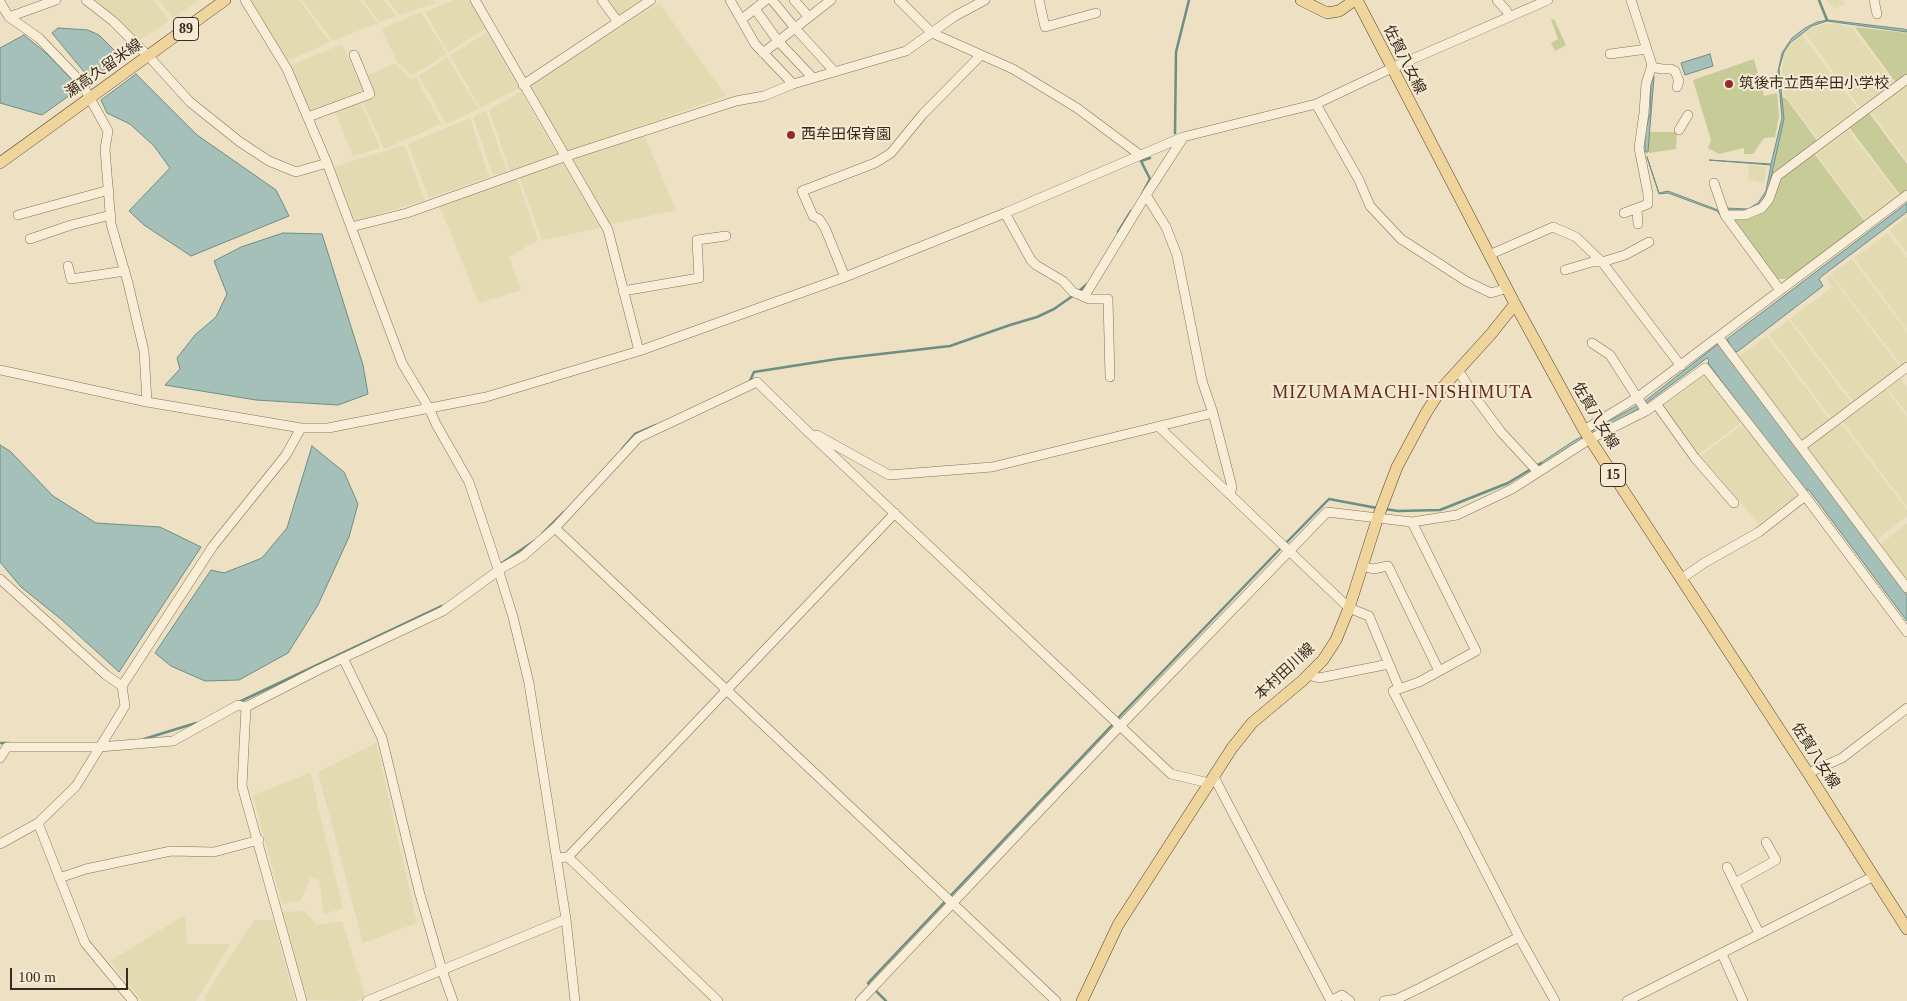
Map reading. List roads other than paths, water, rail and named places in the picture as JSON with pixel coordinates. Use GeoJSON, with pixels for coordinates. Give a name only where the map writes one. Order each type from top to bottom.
{"type":"FeatureCollection","features":[{"type":"Feature","properties":{"kind":"main road","name":"瀬高久留米線"},"geometry":{"type":"LineString","coordinates":[[0,163],[225,0]]}},
{"type":"Feature","properties":{"kind":"main road"},"geometry":{"type":"LineString","coordinates":[[1301,0],[1327,13],[1339,11],[1356,0]]}},
{"type":"Feature","properties":{"kind":"main road","name":"佐賀八女線"},"geometry":{"type":"LineString","coordinates":[[1356,0],[1515,304],[1587,435],[1808,773],[1907,929]]}},
{"type":"Feature","properties":{"kind":"main road","name":"本村田川線"},"geometry":{"type":"LineString","coordinates":[[1082,1001],[1118,925],[1232,748],[1252,723],[1308,675],[1322,660],[1336,640],[1349,608],[1378,517],[1397,467],[1442,388],[1491,334],[1515,304]]}},
{"type":"Feature","properties":{"kind":"street"},"geometry":{"type":"LineString","coordinates":[[9,17],[56,0]]}},
{"type":"Feature","properties":{"kind":"street"},"geometry":{"type":"LineString","coordinates":[[86,0],[113,21],[190,102],[240,142],[269,161],[296,172],[327,162]]}},
{"type":"Feature","properties":{"kind":"street"},"geometry":{"type":"LineString","coordinates":[[245,0],[287,69],[327,162],[402,363],[469,482],[499,572],[513,617],[529,683],[566,919],[574,1001]]}},
{"type":"Feature","properties":{"kind":"street"},"geometry":{"type":"LineString","coordinates":[[475,0],[564,157],[608,230],[639,351]]}},
{"type":"Feature","properties":{"kind":"street"},"geometry":{"type":"LineString","coordinates":[[602,0],[618,22]]}},
{"type":"Feature","properties":{"kind":"street"},"geometry":{"type":"LineString","coordinates":[[523,85],[651,0]]}},
{"type":"Feature","properties":{"kind":"street"},"geometry":{"type":"LineString","coordinates":[[730,0],[755,44],[793,84]]}},
{"type":"Feature","properties":{"kind":"street"},"geometry":{"type":"LineString","coordinates":[[742,19],[766,0]]}},
{"type":"Feature","properties":{"kind":"street"},"geometry":{"type":"LineString","coordinates":[[772,0],[794,28],[834,71]]}},
{"type":"Feature","properties":{"kind":"street"},"geometry":{"type":"LineString","coordinates":[[794,0],[809,17]]}},
{"type":"Feature","properties":{"kind":"street"},"geometry":{"type":"LineString","coordinates":[[763,52],[831,0]]}},
{"type":"Feature","properties":{"kind":"street"},"geometry":{"type":"LineString","coordinates":[[899,0],[932,33],[1013,69],[1077,108],[1140,155]]}},
{"type":"Feature","properties":{"kind":"street"},"geometry":{"type":"LineString","coordinates":[[351,227],[407,213],[564,157],[736,100],[764,96],[793,84],[834,71],[906,51],[955,16],[985,0]]}},
{"type":"Feature","properties":{"kind":"street"},"geometry":{"type":"LineString","coordinates":[[1039,0],[1045,27],[1096,13]]}},
{"type":"Feature","properties":{"kind":"street"},"geometry":{"type":"LineString","coordinates":[[1497,0],[1509,16]]}},
{"type":"Feature","properties":{"kind":"street"},"geometry":{"type":"LineString","coordinates":[[0,370],[147,402],[301,428],[328,428],[486,397],[639,351],[845,277],[1005,213],[1183,137],[1316,104],[1392,68],[1548,0]]}},
{"type":"Feature","properties":{"kind":"street"},"geometry":{"type":"LineString","coordinates":[[1624,213],[1648,204],[1648,194],[1639,148],[1646,84],[1652,66],[1631,0]]}},
{"type":"Feature","properties":{"kind":"street"},"geometry":{"type":"LineString","coordinates":[[1874,0],[1877,14]]}},
{"type":"Feature","properties":{"kind":"street"},"geometry":{"type":"LineString","coordinates":[[0,2],[9,17],[39,38],[80,82],[108,131],[104,149],[111,224],[125,271],[144,350],[147,402]]}},
{"type":"Feature","properties":{"kind":"street"},"geometry":{"type":"LineString","coordinates":[[754,9],[778,41],[814,78]]}},
{"type":"Feature","properties":{"kind":"street"},"geometry":{"type":"LineString","coordinates":[[1610,54],[1647,49]]}},
{"type":"Feature","properties":{"kind":"street"},"geometry":{"type":"LineString","coordinates":[[308,117],[370,94],[354,55]]}},
{"type":"Feature","properties":{"kind":"street"},"geometry":{"type":"LineString","coordinates":[[845,277],[825,228],[820,219],[813,216],[802,191],[875,163],[891,153],[923,114],[981,55]]}},
{"type":"Feature","properties":{"kind":"street"},"geometry":{"type":"LineString","coordinates":[[1651,67],[1675,71],[1678,81],[1677,87]]}},
{"type":"Feature","properties":{"kind":"street"},"geometry":{"type":"LineString","coordinates":[[1725,215],[1745,215],[1762,208],[1769,199],[1777,176],[1907,79]]}},
{"type":"Feature","properties":{"kind":"street"},"geometry":{"type":"LineString","coordinates":[[1316,104],[1359,180],[1370,206],[1401,239],[1466,281],[1491,293],[1507,288]]}},
{"type":"Feature","properties":{"kind":"street"},"geometry":{"type":"LineString","coordinates":[[1679,130],[1688,115]]}},
{"type":"Feature","properties":{"kind":"street"},"geometry":{"type":"LineString","coordinates":[[1084,297],[1183,137]]}},
{"type":"Feature","properties":{"kind":"street"},"geometry":{"type":"LineString","coordinates":[[1714,183],[1725,215],[1780,290]]}},
{"type":"Feature","properties":{"kind":"street"},"geometry":{"type":"LineString","coordinates":[[18,215],[109,190]]}},
{"type":"Feature","properties":{"kind":"street"},"geometry":{"type":"LineString","coordinates":[[1146,195],[1166,226],[1177,255],[1202,381],[1213,413],[1232,487],[1230,495]]}},
{"type":"Feature","properties":{"kind":"street"},"geometry":{"type":"LineString","coordinates":[[860,1001],[1120,726],[1327,512],[1412,522],[1457,515],[1512,489],[1538,472],[1719,338],[1907,195]]}},
{"type":"Feature","properties":{"kind":"street"},"geometry":{"type":"LineString","coordinates":[[1637,209],[1638,224]]}},
{"type":"Feature","properties":{"kind":"street"},"geometry":{"type":"LineString","coordinates":[[1005,213],[1031,260],[1036,265],[1062,281],[1073,292],[1090,299],[1108,299],[1110,377]]}},
{"type":"Feature","properties":{"kind":"street"},"geometry":{"type":"LineString","coordinates":[[30,239],[71,225],[111,215]]}},
{"type":"Feature","properties":{"kind":"street"},"geometry":{"type":"LineString","coordinates":[[1489,255],[1553,227],[1576,237],[1602,262],[1681,366]]}},
{"type":"Feature","properties":{"kind":"street"},"geometry":{"type":"LineString","coordinates":[[623,291],[699,278],[697,240],[726,236]]}},
{"type":"Feature","properties":{"kind":"street"},"geometry":{"type":"LineString","coordinates":[[1565,270],[1625,255],[1649,242]]}},
{"type":"Feature","properties":{"kind":"street"},"geometry":{"type":"LineString","coordinates":[[68,266],[71,279],[125,271]]}},
{"type":"Feature","properties":{"kind":"street"},"geometry":{"type":"LineString","coordinates":[[1719,338],[1907,588]]}},
{"type":"Feature","properties":{"kind":"street"},"geometry":{"type":"LineString","coordinates":[[1592,343],[1610,355],[1646,412]]}},
{"type":"Feature","properties":{"kind":"street"},"geometry":{"type":"LineString","coordinates":[[1800,447],[1907,367]]}},
{"type":"Feature","properties":{"kind":"street"},"geometry":{"type":"LineString","coordinates":[[1587,435],[1646,412],[1705,368],[1805,496],[1907,632]]}},
{"type":"Feature","properties":{"kind":"street"},"geometry":{"type":"LineString","coordinates":[[1458,370],[1500,432],[1538,472]]}},
{"type":"Feature","properties":{"kind":"street"},"geometry":{"type":"LineString","coordinates":[[0,758],[7,747],[99,747],[173,741],[238,706],[246,708],[343,658],[443,611],[522,556],[555,528],[638,438],[757,382],[1171,774],[1211,780],[1331,1001],[1342,995],[1350,1001]]}},
{"type":"Feature","properties":{"kind":"street"},"geometry":{"type":"LineString","coordinates":[[1656,405],[1695,458],[1734,503]]}},
{"type":"Feature","properties":{"kind":"street"},"geometry":{"type":"LineString","coordinates":[[804,428],[889,475],[992,467],[1213,413]]}},
{"type":"Feature","properties":{"kind":"street"},"geometry":{"type":"LineString","coordinates":[[1159,426],[1349,608],[1368,616],[1399,688]]}},
{"type":"Feature","properties":{"kind":"street"},"geometry":{"type":"LineString","coordinates":[[0,844],[38,823],[76,786],[125,706],[122,686],[213,546],[286,455],[301,428]]}},
{"type":"Feature","properties":{"kind":"street"},"geometry":{"type":"LineString","coordinates":[[1681,579],[1704,563],[1759,532],[1805,496]]}},
{"type":"Feature","properties":{"kind":"street"},"geometry":{"type":"LineString","coordinates":[[557,858],[568,857],[895,513]]}},
{"type":"Feature","properties":{"kind":"street"},"geometry":{"type":"LineString","coordinates":[[1412,522],[1476,651],[1419,682],[1393,691],[1519,938],[1555,1001]]}},
{"type":"Feature","properties":{"kind":"street"},"geometry":{"type":"LineString","coordinates":[[555,528],[951,904],[1056,1001]]}},
{"type":"Feature","properties":{"kind":"street"},"geometry":{"type":"LineString","coordinates":[[1362,566],[1373,569],[1388,566],[1439,671]]}},
{"type":"Feature","properties":{"kind":"street"},"geometry":{"type":"LineString","coordinates":[[0,579],[106,675],[122,686]]}},
{"type":"Feature","properties":{"kind":"street"},"geometry":{"type":"LineString","coordinates":[[343,658],[382,738],[419,891],[453,1001]]}},
{"type":"Feature","properties":{"kind":"street"},"geometry":{"type":"LineString","coordinates":[[1308,675],[1319,678],[1389,664]]}},
{"type":"Feature","properties":{"kind":"street"},"geometry":{"type":"LineString","coordinates":[[246,708],[242,786],[259,840],[302,1001]]}},
{"type":"Feature","properties":{"kind":"street"},"geometry":{"type":"LineString","coordinates":[[1808,773],[1842,758],[1907,708]]}},
{"type":"Feature","properties":{"kind":"street"},"geometry":{"type":"LineString","coordinates":[[38,823],[84,943],[133,1001]]}},
{"type":"Feature","properties":{"kind":"street"},"geometry":{"type":"LineString","coordinates":[[59,878],[86,869],[171,851],[214,852],[259,840]]}},
{"type":"Feature","properties":{"kind":"street"},"geometry":{"type":"LineString","coordinates":[[1735,883],[1776,860],[1766,842]]}},
{"type":"Feature","properties":{"kind":"street"},"geometry":{"type":"LineString","coordinates":[[568,857],[718,1001]]}},
{"type":"Feature","properties":{"kind":"street"},"geometry":{"type":"LineString","coordinates":[[1727,867],[1759,933]]}},
{"type":"Feature","properties":{"kind":"street"},"geometry":{"type":"LineString","coordinates":[[1627,1001],[1874,876]]}},
{"type":"Feature","properties":{"kind":"street"},"geometry":{"type":"LineString","coordinates":[[367,1001],[566,919]]}},
{"type":"Feature","properties":{"kind":"street"},"geometry":{"type":"LineString","coordinates":[[1384,1001],[1397,998],[1420,988],[1519,938]]}},
{"type":"Feature","properties":{"kind":"street"},"geometry":{"type":"LineString","coordinates":[[1722,954],[1743,1001]]}},
{"type":"Feature","properties":{"kind":"water"},"geometry":{"type":"Polygon","coordinates":[[[1828,20],[1903,29],[1907,30],[1907,32],[1827,21],[1812,26],[1790,43],[1784,52],[1779,69],[1784,119],[1768,191],[1763,200],[1755,207],[1748,210],[1725,210],[1725,208],[1748,209],[1758,203],[1766,191],[1771,165],[1709,160],[1771,164],[1782,118],[1778,72],[1782,53],[1792,38],[1805,28],[1817,22],[1828,20]]]}},
{"type":"Feature","properties":{"kind":"water"},"geometry":{"type":"Polygon","coordinates":[[[58,28],[88,30],[99,35],[122,58],[90,79],[52,33],[58,28]]]}},
{"type":"Feature","properties":{"kind":"water"},"geometry":{"type":"Polygon","coordinates":[[[24,35],[47,54],[80,88],[42,115],[0,103],[0,48],[24,35]]]}},
{"type":"Feature","properties":{"kind":"water"},"geometry":{"type":"Polygon","coordinates":[[[1710,54],[1713,66],[1685,75],[1681,63],[1710,54]]]}},
{"type":"Feature","properties":{"kind":"water"},"geometry":{"type":"Polygon","coordinates":[[[136,74],[197,135],[276,190],[289,216],[191,256],[144,225],[129,211],[170,168],[154,146],[130,124],[107,113],[101,100],[136,74]]]}},
{"type":"Feature","properties":{"kind":"water"},"geometry":{"type":"Polygon","coordinates":[[[1654,77],[1648,152],[1645,152],[1645,132],[1650,114],[1651,83],[1654,77]]]}},
{"type":"Feature","properties":{"kind":"water"},"geometry":{"type":"Polygon","coordinates":[[[1647,157],[1659,193],[1668,191],[1718,210],[1775,285],[1717,211],[1668,193],[1659,194],[1647,157]]]}},
{"type":"Feature","properties":{"kind":"water"},"geometry":{"type":"Polygon","coordinates":[[[1907,203],[1907,212],[1822,276],[1819,279],[1823,286],[1737,352],[1733,350],[1727,339],[1907,203]]]}},
{"type":"Feature","properties":{"kind":"water"},"geometry":{"type":"Polygon","coordinates":[[[283,233],[322,234],[363,365],[368,394],[338,405],[256,400],[165,385],[180,369],[177,358],[195,335],[216,317],[227,294],[214,261],[241,247],[283,233]]]}},
{"type":"Feature","properties":{"kind":"water"},"geometry":{"type":"Polygon","coordinates":[[[1718,344],[1907,595],[1907,621],[1809,490],[1803,489],[1708,363],[1709,360],[1707,358],[1640,408],[1539,467],[1539,464],[1572,442],[1645,401],[1718,344]]]}},
{"type":"Feature","properties":{"kind":"water"},"geometry":{"type":"Polygon","coordinates":[[[0,445],[10,451],[53,496],[96,523],[160,527],[201,547],[119,672],[62,620],[21,587],[0,562],[0,445]]]}},
{"type":"Feature","properties":{"kind":"water"},"geometry":{"type":"Polygon","coordinates":[[[312,446],[344,472],[358,504],[349,537],[318,605],[288,653],[239,680],[205,681],[171,666],[155,653],[211,570],[224,573],[262,558],[287,528],[312,446]]]}},
{"type":"Feature","properties":{"kind":"waterway"},"geometry":{"type":"LineString","coordinates":[[1175,133],[1176,52],[1189,0]]}},
{"type":"Feature","properties":{"kind":"waterway"},"geometry":{"type":"LineString","coordinates":[[1819,0],[1827,20]]}},
{"type":"Feature","properties":{"kind":"waterway"},"geometry":{"type":"LineString","coordinates":[[1142,194],[1150,179],[1141,161],[1150,158]]}},
{"type":"Feature","properties":{"kind":"waterway"},"geometry":{"type":"LineString","coordinates":[[1118,232],[1131,211]]}},
{"type":"Feature","properties":{"kind":"waterway"},"geometry":{"type":"LineString","coordinates":[[1078,292],[1087,284]]}},
{"type":"Feature","properties":{"kind":"waterway"},"geometry":{"type":"LineString","coordinates":[[749,383],[754,372],[837,359],[950,346],[1037,317],[1054,309],[1074,295]]}},
{"type":"Feature","properties":{"kind":"waterway"},"geometry":{"type":"LineString","coordinates":[[622,449],[635,434],[656,425]]}},
{"type":"Feature","properties":{"kind":"waterway"},"geometry":{"type":"LineString","coordinates":[[1385,509],[1398,511],[1440,510],[1508,483],[1541,463]]}},
{"type":"Feature","properties":{"kind":"waterway"},"geometry":{"type":"LineString","coordinates":[[1285,544],[1329,499],[1377,508]]}},
{"type":"Feature","properties":{"kind":"waterway"},"geometry":{"type":"LineString","coordinates":[[542,534],[564,512]]}},
{"type":"Feature","properties":{"kind":"waterway"},"geometry":{"type":"LineString","coordinates":[[499,565],[534,541]]}},
{"type":"Feature","properties":{"kind":"waterway"},"geometry":{"type":"LineString","coordinates":[[1117,719],[1281,548]]}},
{"type":"Feature","properties":{"kind":"waterway"},"geometry":{"type":"LineString","coordinates":[[239,702],[442,606]]}},
{"type":"Feature","properties":{"kind":"waterway"},"geometry":{"type":"LineString","coordinates":[[144,739],[196,723]]}},
{"type":"Feature","properties":{"kind":"waterway"},"geometry":{"type":"LineString","coordinates":[[871,986],[868,983],[1114,723]]}},
{"type":"Feature","properties":{"kind":"waterway"},"geometry":{"type":"LineString","coordinates":[[0,743],[9,743]]}},
{"type":"Feature","properties":{"kind":"waterway"},"geometry":{"type":"LineString","coordinates":[[875,990],[886,1001]]}},
{"type":"Feature","properties":{"kind":"place","name":"筑後市立西牟田小学校"},"geometry":{"type":"Point","coordinates":[1729,84]}},
{"type":"Feature","properties":{"kind":"place","name":"西牟田保育園"},"geometry":{"type":"Point","coordinates":[791,135]}},
{"type":"Feature","properties":{"kind":"district","name":"MIZUMAMACHI-NISHIMUTA"},"geometry":{"type":"Point","coordinates":[1403,393]}}]}
